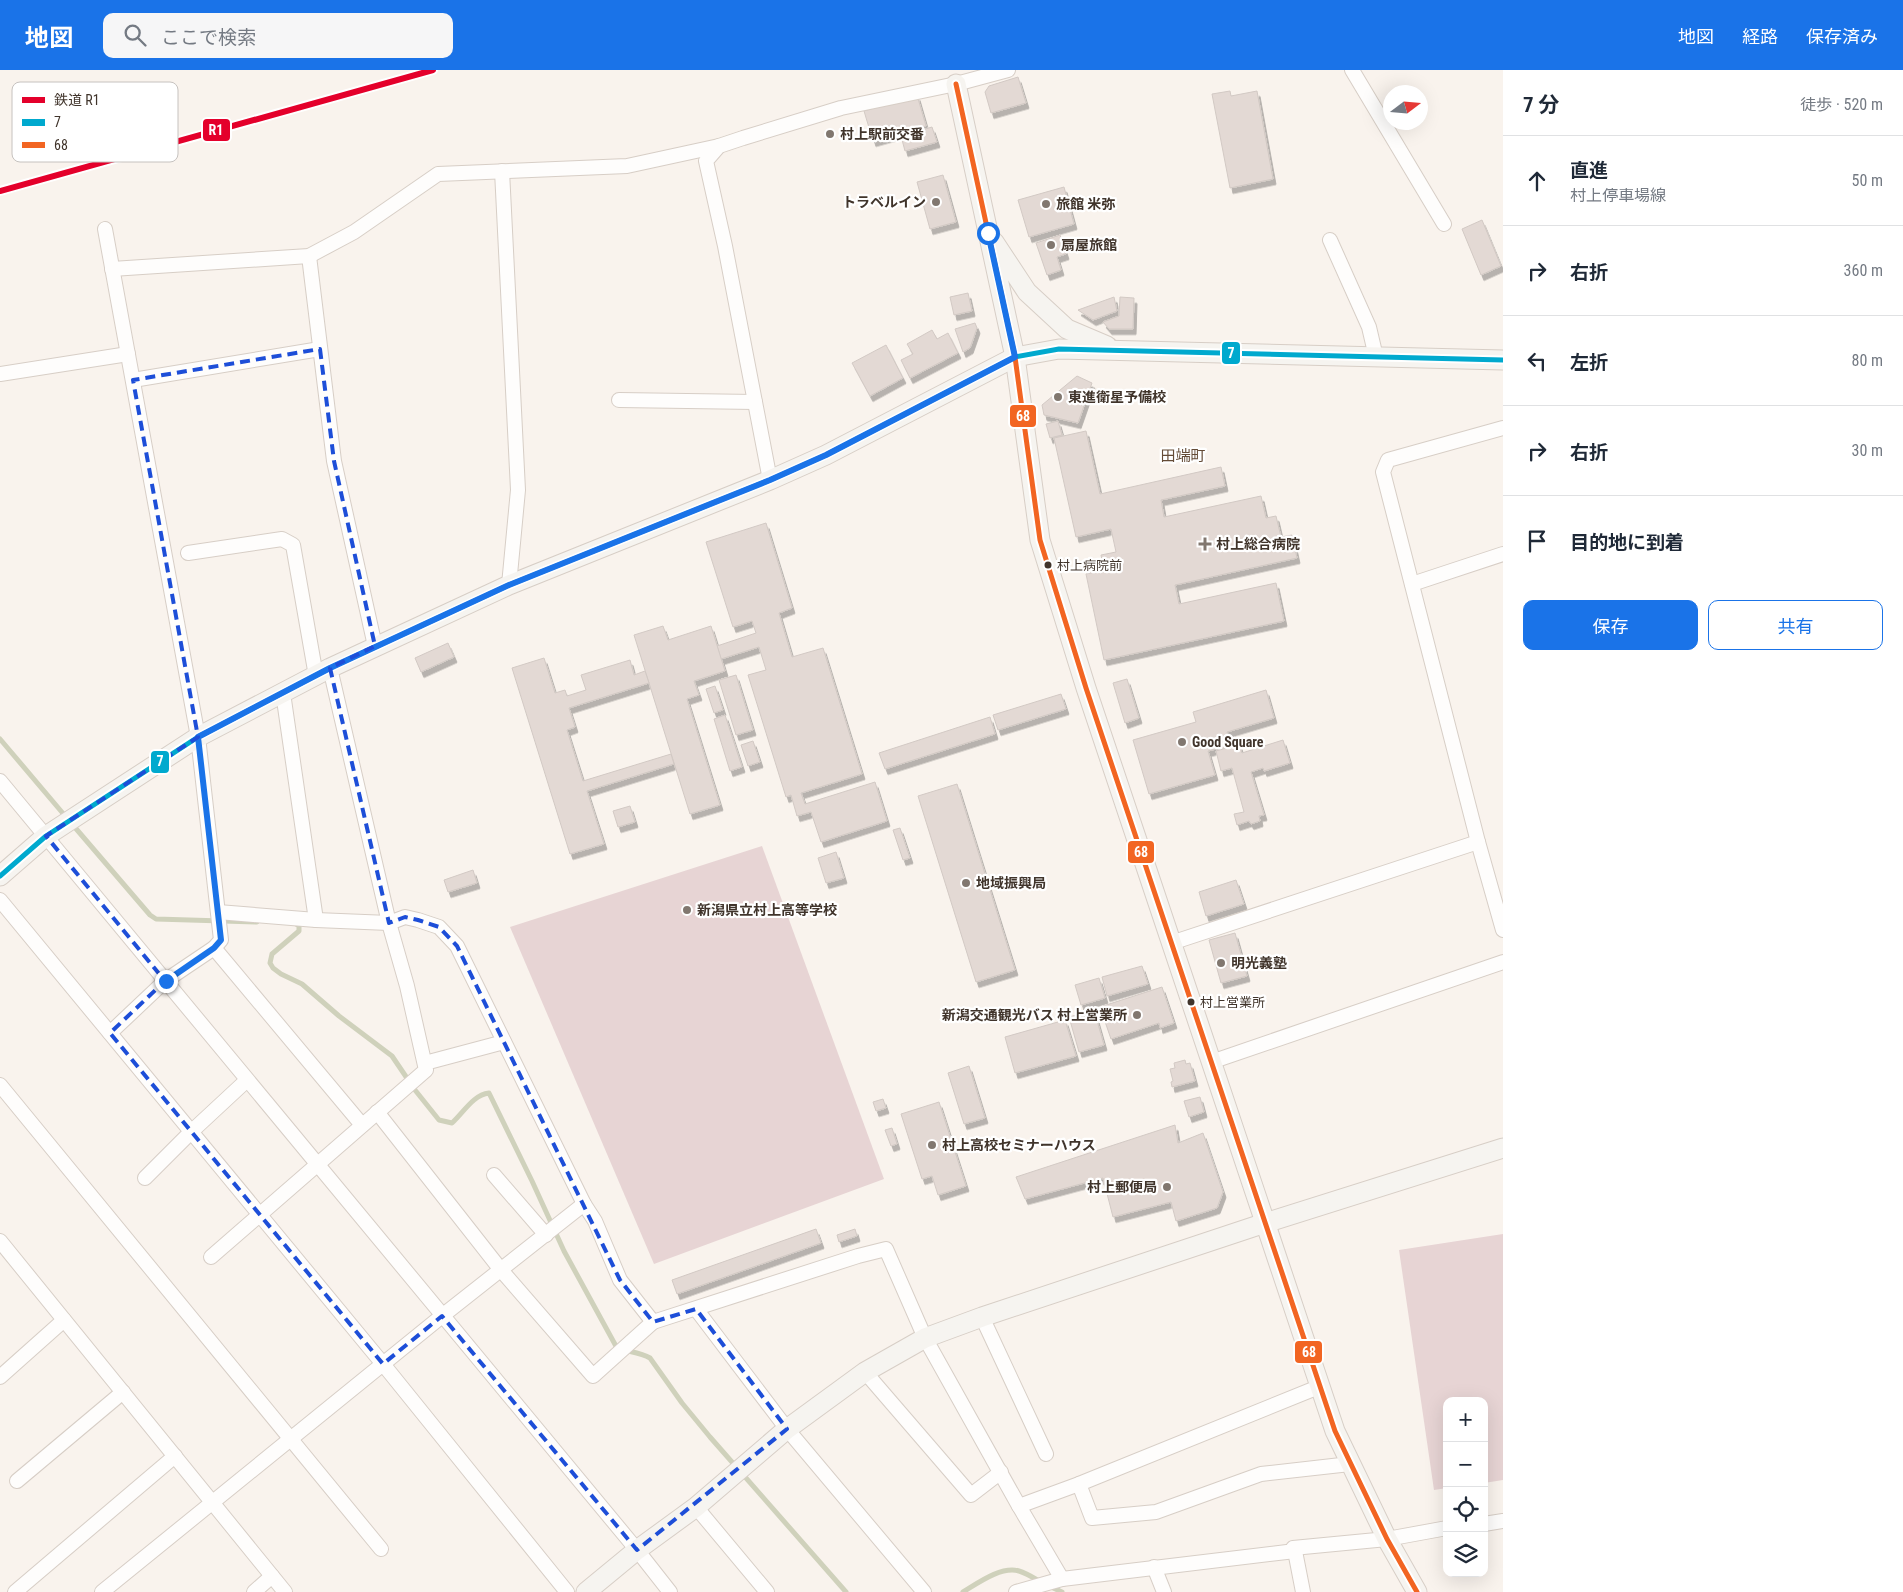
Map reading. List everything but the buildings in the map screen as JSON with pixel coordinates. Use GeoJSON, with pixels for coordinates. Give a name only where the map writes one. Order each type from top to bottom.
{"type":"FeatureCollection","features":[{"type":"Feature","properties":{"kind":"street"},"geometry":{"type":"LineString","coordinates":[[112,269],[309,256],[354,232],[438,174],[627,166],[719,146],[841,108],[956,84],[1008,70]]}},
{"type":"Feature","properties":{"kind":"street"},"geometry":{"type":"LineString","coordinates":[[1352,70],[1444,224]]}},
{"type":"Feature","properties":{"kind":"street"},"geometry":{"type":"LineString","coordinates":[[956,84],[1015,357],[1040,540],[1086,688],[1335,1431],[1387,1539],[1417,1592]]}},
{"type":"Feature","properties":{"kind":"street"},"geometry":{"type":"LineString","coordinates":[[719,146],[706,161],[726,246],[770,480]]}},
{"type":"Feature","properties":{"kind":"street"},"geometry":{"type":"LineString","coordinates":[[502,171],[518,490],[509,585]]}},
{"type":"Feature","properties":{"kind":"street"},"geometry":{"type":"LineString","coordinates":[[105,229],[198,737],[221,940],[214,948],[166,981],[110,1034]]}},
{"type":"Feature","properties":{"kind":"street"},"geometry":{"type":"LineString","coordinates":[[988,233],[1026,292],[1067,329],[1120,350]]}},
{"type":"Feature","properties":{"kind":"street"},"geometry":{"type":"LineString","coordinates":[[1330,240],[1369,327],[1376,357]]}},
{"type":"Feature","properties":{"kind":"street"},"geometry":{"type":"LineString","coordinates":[[309,256],[334,461],[375,646]]}},
{"type":"Feature","properties":{"kind":"street"},"geometry":{"type":"LineString","coordinates":[[133,380],[320,349]]}},
{"type":"Feature","properties":{"kind":"street"},"geometry":{"type":"LineString","coordinates":[[0,876],[46,836],[198,737],[323,672],[375,646],[509,585],[770,480],[826,455],[1015,357],[1059,349],[1503,360]]}},
{"type":"Feature","properties":{"kind":"street"},"geometry":{"type":"LineString","coordinates":[[0,374],[128,354]]}},
{"type":"Feature","properties":{"kind":"street"},"geometry":{"type":"LineString","coordinates":[[619,400],[755,402]]}},
{"type":"Feature","properties":{"kind":"street"},"geometry":{"type":"LineString","coordinates":[[1503,428],[1388,460],[1384,472],[1478,842],[1503,930]]}},
{"type":"Feature","properties":{"kind":"street"},"geometry":{"type":"LineString","coordinates":[[188,553],[282,539],[294,545],[323,672],[407,986],[426,1070],[211,1257]]}},
{"type":"Feature","properties":{"kind":"street"},"geometry":{"type":"LineString","coordinates":[[1412,584],[1503,554]]}},
{"type":"Feature","properties":{"kind":"street"},"geometry":{"type":"LineString","coordinates":[[282,693],[316,920]]}},
{"type":"Feature","properties":{"kind":"street"},"geometry":{"type":"LineString","coordinates":[[0,781],[670,1592]]}},
{"type":"Feature","properties":{"kind":"street"},"geometry":{"type":"LineString","coordinates":[[1171,943],[1478,842]]}},
{"type":"Feature","properties":{"kind":"street"},"geometry":{"type":"LineString","coordinates":[[0,900],[567,1592]]}},
{"type":"Feature","properties":{"kind":"street"},"geometry":{"type":"LineString","coordinates":[[218,912],[316,920],[389,922],[405,917],[439,928],[457,946],[584,1204],[595,1221],[620,1280],[652,1322]]}},
{"type":"Feature","properties":{"kind":"street"},"geometry":{"type":"LineString","coordinates":[[214,948],[362,1124]]}},
{"type":"Feature","properties":{"kind":"street"},"geometry":{"type":"LineString","coordinates":[[1210,1062],[1503,962]]}},
{"type":"Feature","properties":{"kind":"street"},"geometry":{"type":"LineString","coordinates":[[425,1063],[504,1042]]}},
{"type":"Feature","properties":{"kind":"street"},"geometry":{"type":"LineString","coordinates":[[145,1178],[247,1080]]}},
{"type":"Feature","properties":{"kind":"street"},"geometry":{"type":"LineString","coordinates":[[0,1085],[381,1549]]}},
{"type":"Feature","properties":{"kind":"street"},"geometry":{"type":"LineString","coordinates":[[377,1112],[501,1270],[593,1376],[652,1322],[858,1256],[886,1250],[925,1338],[1062,1579]]}},
{"type":"Feature","properties":{"kind":"street"},"geometry":{"type":"LineString","coordinates":[[586,1592],[637,1550],[696,1506],[787,1429],[865,1372],[925,1338],[982,1317],[1265,1223],[1503,1148]]}},
{"type":"Feature","properties":{"kind":"street"},"geometry":{"type":"LineString","coordinates":[[494,1174],[546,1235]]}},
{"type":"Feature","properties":{"kind":"street"},"geometry":{"type":"LineString","coordinates":[[102,1592],[382,1364],[584,1204]]}},
{"type":"Feature","properties":{"kind":"street"},"geometry":{"type":"LineString","coordinates":[[0,1241],[285,1592]]}},
{"type":"Feature","properties":{"kind":"street"},"geometry":{"type":"LineString","coordinates":[[696,1309],[787,1429],[924,1592]]}},
{"type":"Feature","properties":{"kind":"street"},"geometry":{"type":"LineString","coordinates":[[982,1317],[1046,1454]]}},
{"type":"Feature","properties":{"kind":"street"},"geometry":{"type":"LineString","coordinates":[[0,1376],[64,1320]]}},
{"type":"Feature","properties":{"kind":"street"},"geometry":{"type":"LineString","coordinates":[[865,1372],[971,1495],[1001,1472]]}},
{"type":"Feature","properties":{"kind":"street"},"geometry":{"type":"LineString","coordinates":[[1019,1506],[1079,1484],[1320,1386]]}},
{"type":"Feature","properties":{"kind":"street"},"geometry":{"type":"LineString","coordinates":[[17,1481],[123,1392]]}},
{"type":"Feature","properties":{"kind":"street"},"geometry":{"type":"LineString","coordinates":[[15,1592],[175,1456]]}},
{"type":"Feature","properties":{"kind":"street"},"geometry":{"type":"LineString","coordinates":[[1079,1484],[1092,1518],[1156,1512],[1261,1474],[1350,1464]]}},
{"type":"Feature","properties":{"kind":"street"},"geometry":{"type":"LineString","coordinates":[[696,1506],[767,1592]]}},
{"type":"Feature","properties":{"kind":"street"},"geometry":{"type":"LineString","coordinates":[[1488,1523],[1503,1521]]}},
{"type":"Feature","properties":{"kind":"street"},"geometry":{"type":"LineString","coordinates":[[1303,1592],[1296,1551],[1293,1548],[1387,1539],[1443,1529]]}},
{"type":"Feature","properties":{"kind":"street"},"geometry":{"type":"LineString","coordinates":[[1016,1592],[1062,1579],[1296,1551]]}},
{"type":"Feature","properties":{"kind":"street"},"geometry":{"type":"LineString","coordinates":[[1154,1567],[1164,1592]]}},
{"type":"Feature","properties":{"kind":"street"},"geometry":{"type":"LineString","coordinates":[[254,1592],[272,1576]]}},
{"type":"Feature","properties":{"kind":"highlighted area"},"geometry":{"type":"Polygon","coordinates":[[[320,349],[334,461],[375,646],[330,668],[389,923],[405,917],[439,927],[457,946],[620,1280],[653,1322],[696,1309],[787,1429],[637,1550],[442,1316],[383,1364],[110,1033],[165,981],[46,836],[198,737],[133,380],[320,349]]]}},
{"type":"Feature","properties":{"kind":"shaded area"},"geometry":{"type":"Polygon","coordinates":[[[762,846],[884,1179],[654,1264],[510,927],[762,846]]]}},
{"type":"Feature","properties":{"kind":"shaded area"},"geometry":{"type":"Polygon","coordinates":[[[1503,1234],[1503,1480],[1488,1482],[1488,1397],[1443,1397],[1443,1489],[1434,1490],[1399,1250],[1503,1234]]]}},
{"type":"Feature","properties":{"kind":"waterway"},"geometry":{"type":"LineString","coordinates":[[0,739],[66,817]]}},
{"type":"Feature","properties":{"kind":"waterway"},"geometry":{"type":"LineString","coordinates":[[72,824],[150,915],[156,919],[257,922]]}},
{"type":"Feature","properties":{"kind":"waterway"},"geometry":{"type":"LineString","coordinates":[[293,922],[299,926],[299,931],[272,954],[270,963],[273,968],[302,984],[339,1016],[392,1056],[415,1090],[439,1120],[452,1123],[473,1100],[489,1093],[564,1251],[617,1348],[642,1354],[650,1358],[682,1403],[710,1437],[846,1592]]}},
{"type":"Feature","properties":{"kind":"waterway"},"geometry":{"type":"LineString","coordinates":[[963,1592],[990,1576],[1012,1570],[1027,1574],[1041,1582]]}},
{"type":"Feature","properties":{"kind":"waterway"},"geometry":{"type":"LineString","coordinates":[[1049,1586],[1062,1592]]}},
{"type":"Feature","properties":{"kind":"rail line","name":"R1"},"geometry":{"type":"LineString","coordinates":[[178,141],[433,70]]}},
{"type":"Feature","properties":{"kind":"rail line","name":"R1"},"geometry":{"type":"LineString","coordinates":[[0,191],[104,162]]}},
{"type":"Feature","properties":{"kind":"transit line","name":"68"},"geometry":{"type":"LineString","coordinates":[[956,84],[1015,357],[1040,540],[1086,688],[1335,1431],[1387,1539],[1417,1592]]}},
{"type":"Feature","properties":{"kind":"transit line","name":"7"},"geometry":{"type":"LineString","coordinates":[[0,876],[46,836],[198,737],[330,668],[509,585],[770,480],[826,455],[1015,357],[1059,349],[1503,360]]}},
{"type":"Feature","properties":{"kind":"place","name":"村上駅前交番"},"geometry":{"type":"Point","coordinates":[830,134]}},
{"type":"Feature","properties":{"kind":"place","name":"トラベルイン"},"geometry":{"type":"Point","coordinates":[936,202]}},
{"type":"Feature","properties":{"kind":"place","name":"旅館 米弥"},"geometry":{"type":"Point","coordinates":[1046,204]}},
{"type":"Feature","properties":{"kind":"place","name":"扇屋旅館"},"geometry":{"type":"Point","coordinates":[1051,245]}},
{"type":"Feature","properties":{"kind":"place","name":"東進衛星予備校"},"geometry":{"type":"Point","coordinates":[1058,397]}},
{"type":"Feature","properties":{"kind":"place","name":"村上総合病院"},"geometry":{"type":"Point","coordinates":[1205,544]}},
{"type":"Feature","properties":{"kind":"place","name":"村上病院前"},"geometry":{"type":"Point","coordinates":[1048,565]}},
{"type":"Feature","properties":{"kind":"place","name":"Good Square"},"geometry":{"type":"Point","coordinates":[1182,742]}},
{"type":"Feature","properties":{"kind":"place","name":"地域振興局"},"geometry":{"type":"Point","coordinates":[966,883]}},
{"type":"Feature","properties":{"kind":"place","name":"新潟県立村上高等学校"},"geometry":{"type":"Point","coordinates":[687,910]}},
{"type":"Feature","properties":{"kind":"place","name":"明光義塾"},"geometry":{"type":"Point","coordinates":[1221,963]}},
{"type":"Feature","properties":{"kind":"place","name":"村上営業所"},"geometry":{"type":"Point","coordinates":[1191,1002]}},
{"type":"Feature","properties":{"kind":"place","name":"新潟交通観光バス 村上営業所"},"geometry":{"type":"Point","coordinates":[1137,1015]}},
{"type":"Feature","properties":{"kind":"place","name":"村上高校セミナーハウス"},"geometry":{"type":"Point","coordinates":[932,1145]}},
{"type":"Feature","properties":{"kind":"place","name":"村上郵便局"},"geometry":{"type":"Point","coordinates":[1167,1187]}},
{"type":"Feature","properties":{"kind":"district","name":"田端町"},"geometry":{"type":"Point","coordinates":[1183,456]}},
{"type":"Feature","properties":{"kind":"route"},"geometry":{"type":"LineString","coordinates":[[166,981],[214,948],[221,940],[198,737],[375,646],[509,585],[770,480],[826,455],[1015,357],[988,233]]}}]}
